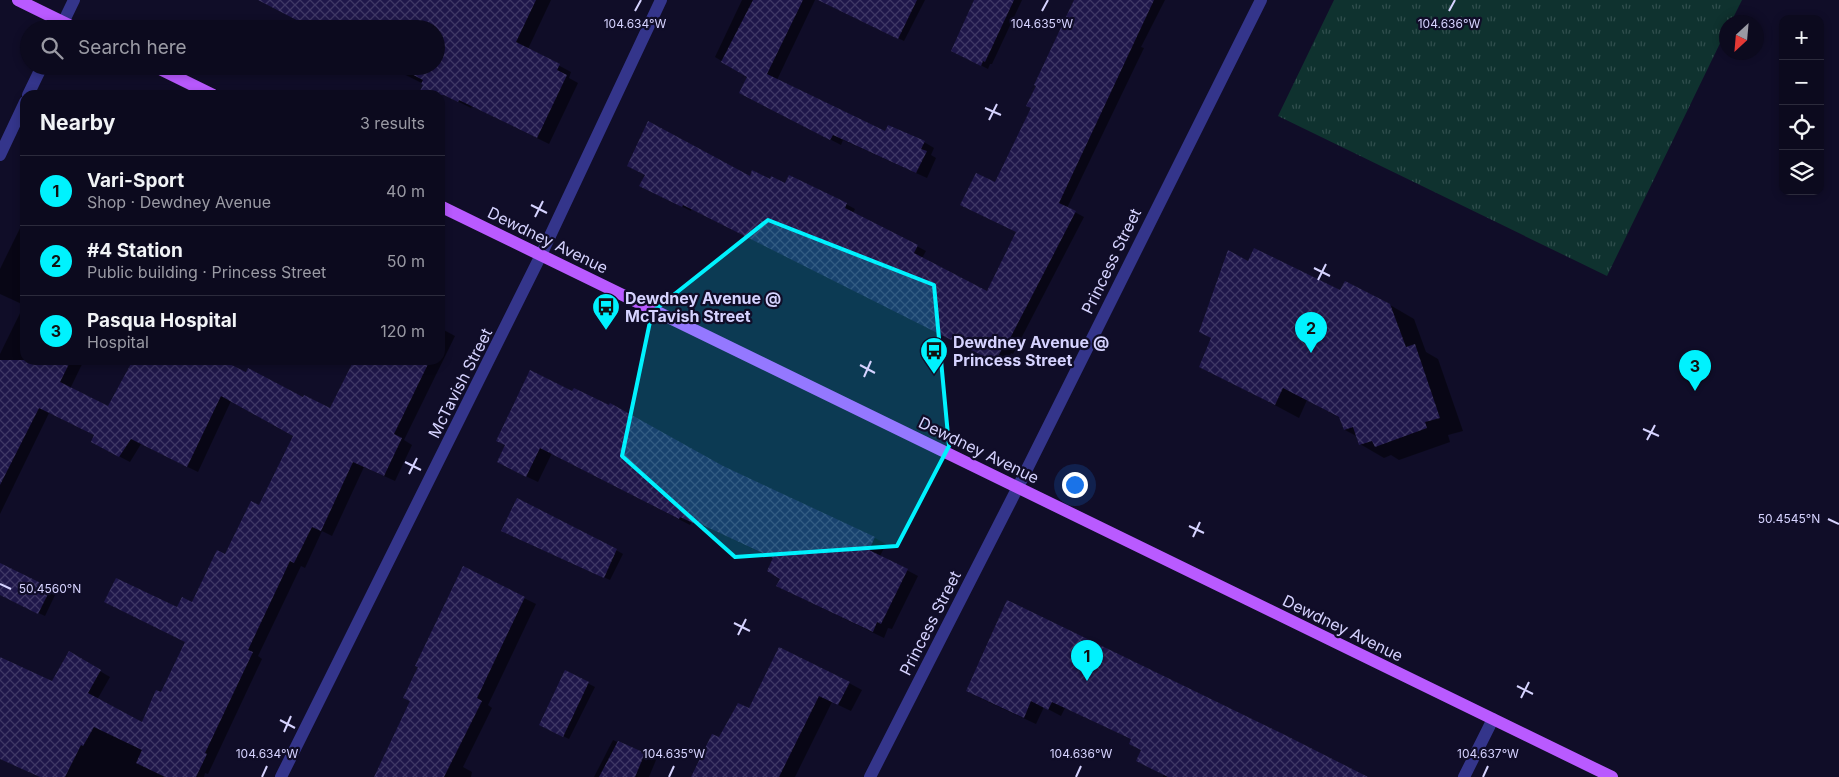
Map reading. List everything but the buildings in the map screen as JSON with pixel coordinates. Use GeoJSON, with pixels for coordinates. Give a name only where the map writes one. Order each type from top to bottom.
{"type":"FeatureCollection","features":[{"type":"Feature","properties":{"kind":"main road"},"geometry":{"type":"LineString","coordinates":[[18,0],[52,20]]}},
{"type":"Feature","properties":{"kind":"main road"},"geometry":{"type":"LineString","coordinates":[[172,75],[203,90]]}},
{"type":"Feature","properties":{"kind":"main road","name":"Dewdney Avenue"},"geometry":{"type":"LineString","coordinates":[[445,208],[1612,777]]}},
{"type":"Feature","properties":{"kind":"street"},"geometry":{"type":"LineString","coordinates":[[64,20],[74,0]]}},
{"type":"Feature","properties":{"kind":"street","name":"McTavish Street"},"geometry":{"type":"LineString","coordinates":[[281,777],[541,255],[661,0]]}},
{"type":"Feature","properties":{"kind":"street","name":"Princess Street"},"geometry":{"type":"LineString","coordinates":[[870,777],[1018,487],[1261,0]]}},
{"type":"Feature","properties":{"kind":"street"},"geometry":{"type":"LineString","coordinates":[[30,90],[38,75]]}},
{"type":"Feature","properties":{"kind":"street"},"geometry":{"type":"LineString","coordinates":[[0,154],[20,112]]}},
{"type":"Feature","properties":{"kind":"street"},"geometry":{"type":"LineString","coordinates":[[1464,777],[1493,719]]}},
{"type":"Feature","properties":{"kind":"highlighted area"},"geometry":{"type":"Polygon","coordinates":[[[768,220],[934,285],[949,446],[897,546],[735,557],[622,456],[652,312],[768,220]]]}},
{"type":"Feature","properties":{"kind":"green space"},"geometry":{"type":"Polygon","coordinates":[[[1334,0],[1742,0],[1734,15],[1719,15],[1719,45],[1607,276],[1278,116],[1334,0]]]}},
{"type":"Feature","properties":{"kind":"place","name":"Dewdney Avenue @ McTavish Street"},"geometry":{"type":"Point","coordinates":[606,331]}},
{"type":"Feature","properties":{"kind":"place","name":"#4 Station"},"geometry":{"type":"Point","coordinates":[1311,353]}},
{"type":"Feature","properties":{"kind":"place","name":"Dewdney Avenue @ Princess Street"},"geometry":{"type":"Point","coordinates":[934,375]}},
{"type":"Feature","properties":{"kind":"place","name":"Pasqua Hospital"},"geometry":{"type":"Point","coordinates":[1695,391]}},
{"type":"Feature","properties":{"kind":"place","name":"Vari-Sport"},"geometry":{"type":"Point","coordinates":[1087,681]}}]}
